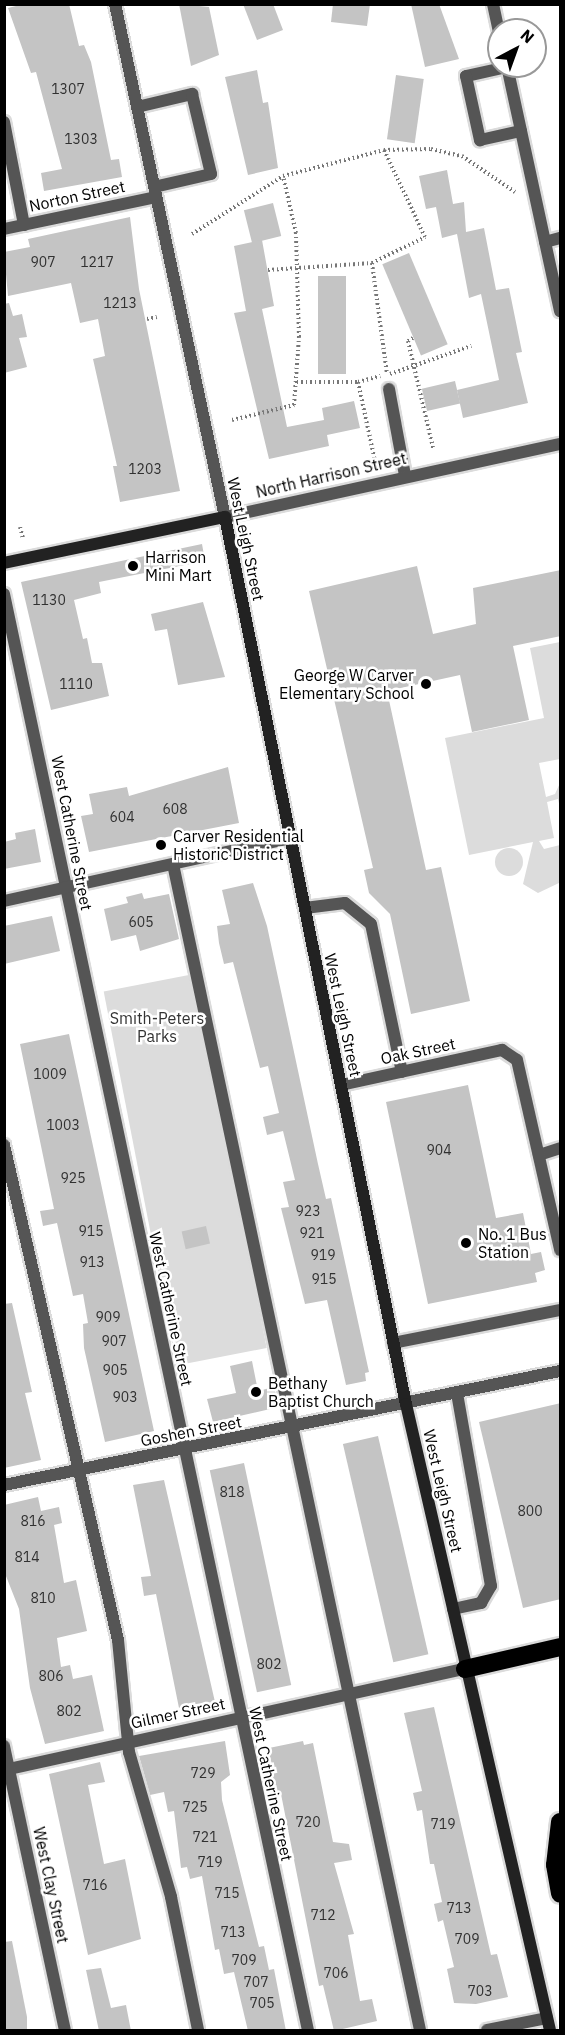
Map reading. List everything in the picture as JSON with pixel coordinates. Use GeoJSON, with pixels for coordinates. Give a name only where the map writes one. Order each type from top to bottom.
{"type":"FeatureCollection","features":[{"type":"Feature","properties":{"kind":"highway"},"geometry":{"type":"LineString","coordinates":[[465,1669],[561,1647]]}},
{"type":"Feature","properties":{"kind":"highway"},"geometry":{"type":"LineString","coordinates":[[561,1822],[555,1865],[561,1894]]}},
{"type":"Feature","properties":{"kind":"main road","name":"North Harrison Street"},"geometry":{"type":"LineString","coordinates":[[4,563],[225,517]]}},
{"type":"Feature","properties":{"kind":"main road","name":"West Leigh Street"},"geometry":{"type":"LineString","coordinates":[[225,517],[406,1404],[465,1669],[550,2031]]}},
{"type":"Feature","properties":{"kind":"street","name":"West Leigh Street"},"geometry":{"type":"LineString","coordinates":[[115,4],[225,517]]}},
{"type":"Feature","properties":{"kind":"street"},"geometry":{"type":"LineString","coordinates":[[487,71],[466,76],[480,140],[521,131]]}},
{"type":"Feature","properties":{"kind":"street"},"geometry":{"type":"LineString","coordinates":[[510,78],[561,311]]}},
{"type":"Feature","properties":{"kind":"street","name":"Norton Street"},"geometry":{"type":"LineString","coordinates":[[4,229],[155,192],[211,174],[192,94],[137,107]]}},
{"type":"Feature","properties":{"kind":"street"},"geometry":{"type":"LineString","coordinates":[[4,122],[24,225]]}},
{"type":"Feature","properties":{"kind":"street"},"geometry":{"type":"LineString","coordinates":[[545,242],[561,238]]}},
{"type":"Feature","properties":{"kind":"street"},"geometry":{"type":"LineString","coordinates":[[390,389],[405,475]]}},
{"type":"Feature","properties":{"kind":"street","name":"North Harrison Street"},"geometry":{"type":"LineString","coordinates":[[225,517],[405,475],[561,444]]}},
{"type":"Feature","properties":{"kind":"street","name":"West Catherine Street"},"geometry":{"type":"LineString","coordinates":[[4,594],[239,1717],[308,2031]]}},
{"type":"Feature","properties":{"kind":"street"},"geometry":{"type":"LineString","coordinates":[[4,901],[291,838]]}},
{"type":"Feature","properties":{"kind":"street"},"geometry":{"type":"LineString","coordinates":[[173,864],[420,2031]]}},
{"type":"Feature","properties":{"kind":"street"},"geometry":{"type":"LineString","coordinates":[[305,909],[345,903],[371,924],[402,1072]]}},
{"type":"Feature","properties":{"kind":"street","name":"Oak Street"},"geometry":{"type":"LineString","coordinates":[[341,1085],[502,1050],[517,1060],[539,1155]]}},
{"type":"Feature","properties":{"kind":"street"},"geometry":{"type":"LineString","coordinates":[[4,1145],[76,1470],[118,1640],[130,1740],[140,1797],[193,1987],[198,2031]]}},
{"type":"Feature","properties":{"kind":"street"},"geometry":{"type":"LineString","coordinates":[[561,1148],[539,1155],[561,1250]]}},
{"type":"Feature","properties":{"kind":"street"},"geometry":{"type":"LineString","coordinates":[[393,1343],[561,1310]]}},
{"type":"Feature","properties":{"kind":"street","name":"Goshen Street"},"geometry":{"type":"LineString","coordinates":[[4,1485],[292,1428],[561,1371]]}},
{"type":"Feature","properties":{"kind":"street"},"geometry":{"type":"LineString","coordinates":[[453,1609],[481,1603],[491,1586],[457,1393]]}},
{"type":"Feature","properties":{"kind":"street","name":"Gilmer Street"},"geometry":{"type":"LineString","coordinates":[[7,1770],[130,1740],[465,1669]]}},
{"type":"Feature","properties":{"kind":"street","name":"West Clay Street"},"geometry":{"type":"LineString","coordinates":[[4,1746],[7,1770],[65,2031]]}},
{"type":"Feature","properties":{"kind":"street"},"geometry":{"type":"LineString","coordinates":[[488,2031],[547,2018]]}},
{"type":"Feature","properties":{"kind":"path"},"geometry":{"type":"LineString","coordinates":[[192,234],[283,176],[384,150],[431,149],[462,156],[515,192]]}},
{"type":"Feature","properties":{"kind":"path"},"geometry":{"type":"LineString","coordinates":[[268,270],[372,263],[425,237],[384,150]]}},
{"type":"Feature","properties":{"kind":"path"},"geometry":{"type":"LineString","coordinates":[[232,420],[294,405],[297,382],[294,268],[296,233],[283,176]]}},
{"type":"Feature","properties":{"kind":"path"},"geometry":{"type":"LineString","coordinates":[[372,263],[387,375]]}},
{"type":"Feature","properties":{"kind":"path"},"geometry":{"type":"LineString","coordinates":[[147,319],[157,317]]}},
{"type":"Feature","properties":{"kind":"path"},"geometry":{"type":"LineString","coordinates":[[413,338],[408,341],[433,448]]}},
{"type":"Feature","properties":{"kind":"path"},"geometry":{"type":"LineString","coordinates":[[297,382],[357,382],[387,375],[471,346]]}},
{"type":"Feature","properties":{"kind":"path"},"geometry":{"type":"LineString","coordinates":[[357,382],[375,461]]}},
{"type":"Feature","properties":{"kind":"path"},"geometry":{"type":"LineString","coordinates":[[20,527],[23,538]]}},
{"type":"Feature","properties":{"kind":"green space"},"geometry":{"type":"Polygon","coordinates":[[[560,642],[560,759],[539,763],[546,797],[555,794],[560,783],[560,808],[558,799],[547,802],[554,838],[539,841],[544,849],[560,845],[559,883],[538,893],[523,884],[533,842],[469,855],[445,738],[544,718],[530,648],[560,642]]]}},
{"type":"Feature","properties":{"kind":"green space"},"geometry":{"type":"Polygon","coordinates":[[[509,848],[519,852],[523,862],[519,872],[509,876],[499,872],[495,862],[499,852],[509,848]]]}},
{"type":"Feature","properties":{"kind":"green space","name":"Smith-Peters Parks"},"geometry":{"type":"Polygon","coordinates":[[[194,974],[267,1348],[176,1366],[104,992],[194,974]]]}},
{"type":"Feature","properties":{"kind":"building"},"geometry":{"type":"Polygon","coordinates":[[[24,4],[69,4],[79,46],[84,45],[91,62],[111,160],[119,159],[122,177],[44,191],[41,173],[62,169],[36,72],[31,73],[8,8],[24,4]]]}},
{"type":"Feature","properties":{"kind":"building"},"geometry":{"type":"Polygon","coordinates":[[[179,4],[209,7],[219,55],[191,66],[179,4]]]}},
{"type":"Feature","properties":{"kind":"building"},"geometry":{"type":"Polygon","coordinates":[[[243,4],[273,4],[283,30],[257,40],[243,4]]]}},
{"type":"Feature","properties":{"kind":"building"},"geometry":{"type":"Polygon","coordinates":[[[333,4],[370,4],[367,26],[331,22],[333,4]]]}},
{"type":"Feature","properties":{"kind":"building"},"geometry":{"type":"Polygon","coordinates":[[[411,4],[439,4],[459,59],[425,67],[411,4]]]}},
{"type":"Feature","properties":{"kind":"building"},"geometry":{"type":"Polygon","coordinates":[[[257,70],[263,103],[268,102],[278,168],[248,175],[225,77],[257,70]]]}},
{"type":"Feature","properties":{"kind":"building"},"geometry":{"type":"Polygon","coordinates":[[[396,75],[424,79],[415,143],[387,139],[396,75]]]}},
{"type":"Feature","properties":{"kind":"building"},"geometry":{"type":"Polygon","coordinates":[[[447,170],[453,204],[464,202],[466,232],[484,228],[496,290],[509,288],[522,352],[516,353],[528,403],[463,418],[457,390],[499,380],[481,294],[469,298],[457,234],[442,238],[436,207],[426,209],[419,176],[447,170]]]}},
{"type":"Feature","properties":{"kind":"building"},"geometry":{"type":"Polygon","coordinates":[[[273,203],[281,236],[252,243],[244,210],[273,203]]]}},
{"type":"Feature","properties":{"kind":"building"},"geometry":{"type":"Polygon","coordinates":[[[130,217],[139,289],[180,491],[120,502],[113,466],[117,466],[93,359],[105,356],[98,319],[80,323],[71,283],[8,296],[4,252],[30,247],[28,239],[130,217]]]}},
{"type":"Feature","properties":{"kind":"building"},"geometry":{"type":"Polygon","coordinates":[[[262,240],[274,306],[262,309],[287,427],[324,420],[322,408],[354,401],[360,428],[327,435],[329,446],[269,459],[234,313],[246,311],[234,246],[262,240]]]}},
{"type":"Feature","properties":{"kind":"building"},"geometry":{"type":"Polygon","coordinates":[[[409,253],[448,344],[421,355],[382,264],[409,253]]]}},
{"type":"Feature","properties":{"kind":"building"},"geometry":{"type":"Polygon","coordinates":[[[318,276],[346,276],[346,374],[318,374],[318,276]]]}},
{"type":"Feature","properties":{"kind":"building"},"geometry":{"type":"Polygon","coordinates":[[[9,303],[13,316],[22,314],[27,337],[19,338],[27,367],[4,373],[4,304],[9,303]]]}},
{"type":"Feature","properties":{"kind":"building"},"geometry":{"type":"Polygon","coordinates":[[[455,381],[460,403],[427,411],[422,389],[455,381]]]}},
{"type":"Feature","properties":{"kind":"building"},"geometry":{"type":"Polygon","coordinates":[[[202,544],[205,561],[99,582],[101,593],[74,600],[83,639],[87,638],[92,663],[102,663],[109,696],[51,710],[21,582],[202,544]]]}},
{"type":"Feature","properties":{"kind":"building"},"geometry":{"type":"Polygon","coordinates":[[[417,566],[433,634],[476,624],[473,588],[561,570],[561,636],[513,646],[529,720],[472,732],[460,675],[387,691],[426,870],[441,867],[470,1001],[411,1014],[390,914],[369,893],[364,870],[373,868],[309,591],[417,566]]]}},
{"type":"Feature","properties":{"kind":"building"},"geometry":{"type":"Polygon","coordinates":[[[203,602],[225,677],[178,685],[167,629],[155,631],[151,614],[203,602]]]}},
{"type":"Feature","properties":{"kind":"building"},"geometry":{"type":"Polygon","coordinates":[[[228,767],[239,823],[89,852],[81,816],[93,814],[89,794],[127,787],[129,796],[228,767]]]}},
{"type":"Feature","properties":{"kind":"building"},"geometry":{"type":"Polygon","coordinates":[[[35,829],[41,862],[4,869],[4,842],[16,839],[15,833],[35,829]]]}},
{"type":"Feature","properties":{"kind":"building"},"geometry":{"type":"Polygon","coordinates":[[[253,883],[267,926],[326,1199],[331,1198],[369,1372],[365,1373],[366,1381],[346,1385],[327,1300],[305,1304],[281,1208],[289,1207],[283,1182],[295,1180],[283,1131],[267,1135],[263,1117],[279,1113],[268,1066],[260,1068],[233,962],[224,964],[219,943],[217,926],[230,924],[222,890],[253,883]]]}},
{"type":"Feature","properties":{"kind":"building"},"geometry":{"type":"Polygon","coordinates":[[[142,893],[144,899],[169,894],[179,939],[140,951],[136,935],[111,941],[104,909],[128,903],[126,897],[142,893]]]}},
{"type":"Feature","properties":{"kind":"building"},"geometry":{"type":"Polygon","coordinates":[[[52,916],[60,951],[4,964],[4,926],[52,916]]]}},
{"type":"Feature","properties":{"kind":"building"},"geometry":{"type":"Polygon","coordinates":[[[69,1034],[154,1431],[105,1442],[84,1348],[83,1324],[88,1323],[83,1294],[73,1296],[57,1223],[43,1226],[40,1211],[54,1209],[20,1044],[69,1034]]]}},
{"type":"Feature","properties":{"kind":"building"},"geometry":{"type":"Polygon","coordinates":[[[468,1085],[496,1218],[523,1213],[531,1254],[541,1252],[545,1270],[535,1273],[537,1282],[428,1304],[386,1102],[468,1085]]]}},
{"type":"Feature","properties":{"kind":"building"},"geometry":{"type":"Polygon","coordinates":[[[206,1226],[210,1244],[186,1249],[182,1232],[206,1226]]]}},
{"type":"Feature","properties":{"kind":"building"},"geometry":{"type":"Polygon","coordinates":[[[12,1303],[32,1392],[25,1393],[41,1460],[4,1468],[4,1304],[12,1303]]]}},
{"type":"Feature","properties":{"kind":"building","name":"Bethany Baptist Church"},"geometry":{"type":"Polygon","coordinates":[[[252,1361],[258,1391],[274,1387],[279,1407],[213,1422],[207,1399],[236,1393],[230,1366],[252,1361]]]}},
{"type":"Feature","properties":{"kind":"building"},"geometry":{"type":"Polygon","coordinates":[[[561,1403],[561,1599],[523,1608],[479,1422],[561,1403]]]}},
{"type":"Feature","properties":{"kind":"building"},"geometry":{"type":"Polygon","coordinates":[[[378,1436],[428,1654],[393,1662],[343,1444],[378,1436]]]}},
{"type":"Feature","properties":{"kind":"building"},"geometry":{"type":"Polygon","coordinates":[[[244,1463],[291,1685],[257,1692],[210,1470],[244,1463]]]}},
{"type":"Feature","properties":{"kind":"building"},"geometry":{"type":"Polygon","coordinates":[[[164,1480],[215,1702],[179,1708],[156,1594],[144,1596],[141,1577],[151,1576],[133,1485],[164,1480]]]}},
{"type":"Feature","properties":{"kind":"building"},"geometry":{"type":"Polygon","coordinates":[[[38,1497],[41,1511],[59,1507],[62,1523],[54,1525],[64,1583],[76,1580],[87,1631],[57,1638],[61,1667],[70,1665],[73,1679],[92,1675],[104,1731],[45,1744],[30,1688],[19,1609],[4,1571],[4,1505],[38,1497]]]}},
{"type":"Feature","properties":{"kind":"building"},"geometry":{"type":"Polygon","coordinates":[[[434,1707],[491,1955],[497,1954],[508,1997],[476,2004],[454,2003],[447,1969],[454,1967],[443,1920],[438,1922],[434,1904],[442,1902],[434,1864],[430,1864],[422,1810],[417,1811],[413,1793],[422,1791],[404,1713],[434,1707]]]}},
{"type":"Feature","properties":{"kind":"building"},"geometry":{"type":"Polygon","coordinates":[[[225,1741],[230,1775],[221,1782],[222,1800],[259,1947],[264,1946],[269,1970],[274,1969],[286,2031],[248,2031],[234,1972],[224,1974],[219,1949],[215,1950],[202,1876],[190,1879],[187,1867],[181,1868],[174,1811],[168,1812],[164,1792],[150,1795],[139,1756],[225,1741]]]}},
{"type":"Feature","properties":{"kind":"building"},"geometry":{"type":"Polygon","coordinates":[[[303,1741],[304,1745],[313,1743],[333,1842],[349,1844],[352,1860],[334,1863],[354,1934],[348,1935],[360,2001],[372,1999],[377,2021],[334,2031],[323,1985],[319,1986],[281,1794],[274,1789],[267,1754],[269,1748],[303,1741]]]}},
{"type":"Feature","properties":{"kind":"building"},"geometry":{"type":"Polygon","coordinates":[[[100,1762],[105,1782],[88,1785],[104,1864],[125,1859],[141,1939],[88,1955],[49,1774],[100,1762]]]}},
{"type":"Feature","properties":{"kind":"building"},"geometry":{"type":"Polygon","coordinates":[[[12,1941],[27,2017],[27,2031],[4,2031],[4,1942],[12,1941]]]}},
{"type":"Feature","properties":{"kind":"building"},"geometry":{"type":"Polygon","coordinates":[[[101,1968],[111,2008],[126,2005],[131,2031],[99,2031],[86,1970],[101,1968]]]}},
{"type":"Feature","properties":{"kind":"place","name":"Harrison Mini Mart"},"geometry":{"type":"Point","coordinates":[133,566]}},
{"type":"Feature","properties":{"kind":"place","name":"George W Carver Elementary School"},"geometry":{"type":"Point","coordinates":[426,684]}},
{"type":"Feature","properties":{"kind":"place","name":"Carver Residential Historic District"},"geometry":{"type":"Point","coordinates":[161,845]}},
{"type":"Feature","properties":{"kind":"place","name":"No. 1 Bus Station"},"geometry":{"type":"Point","coordinates":[466,1243]}},
{"type":"Feature","properties":{"kind":"place","name":"Bethany Baptist Church"},"geometry":{"type":"Point","coordinates":[256,1392]}}]}
